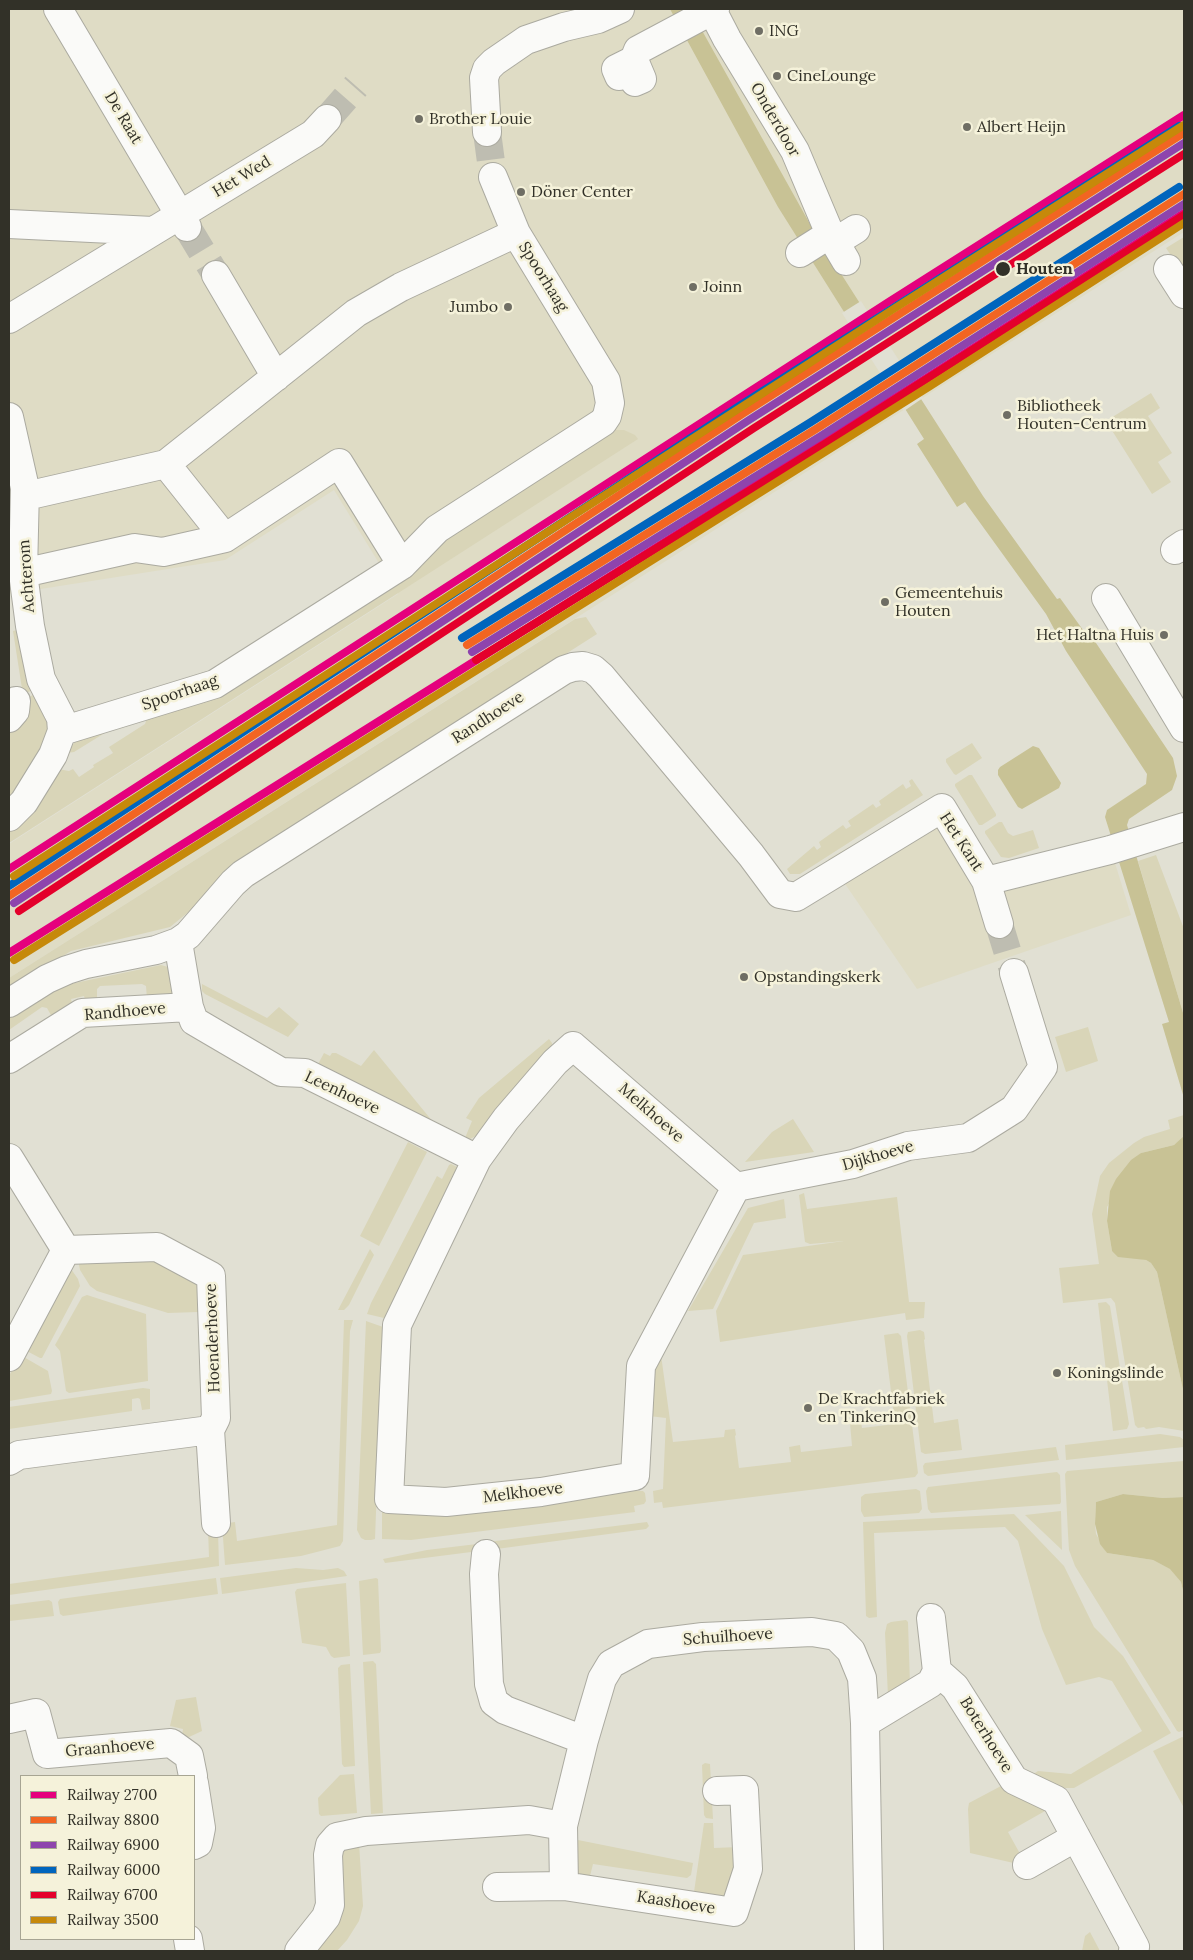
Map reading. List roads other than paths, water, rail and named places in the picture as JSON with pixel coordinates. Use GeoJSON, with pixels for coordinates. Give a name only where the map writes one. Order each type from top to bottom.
{"type":"FeatureCollection","features":[{"type":"Feature","properties":{"kind":"street","name":"De Raat"},"geometry":{"type":"LineString","coordinates":[[58,9],[184,221]]}},
{"type":"Feature","properties":{"kind":"street"},"geometry":{"type":"LineString","coordinates":[[487,132],[484,78],[487,70],[494,62],[526,40],[564,27],[598,19],[620,9]]}},
{"type":"Feature","properties":{"kind":"street"},"geometry":{"type":"LineString","coordinates":[[629,73],[638,50],[709,12]]}},
{"type":"Feature","properties":{"kind":"street","name":"Onderdoor"},"geometry":{"type":"LineString","coordinates":[[709,12],[795,151],[838,241],[800,253]]}},
{"type":"Feature","properties":{"kind":"street","name":"Het Wed"},"geometry":{"type":"LineString","coordinates":[[9,319],[153,231],[184,221],[313,134],[327,119]]}},
{"type":"Feature","properties":{"kind":"street"},"geometry":{"type":"LineString","coordinates":[[493,177],[519,227]]}},
{"type":"Feature","properties":{"kind":"street"},"geometry":{"type":"LineString","coordinates":[[9,224],[153,231]]}},
{"type":"Feature","properties":{"kind":"street","name":"Spoorhaag"},"geometry":{"type":"LineString","coordinates":[[26,496],[166,464],[356,314],[401,287],[519,227],[538,269],[606,381],[610,402],[607,416],[599,426],[437,529],[402,565],[215,684],[62,731]]}},
{"type":"Feature","properties":{"kind":"street"},"geometry":{"type":"LineString","coordinates":[[1168,269],[1184,294]]}},
{"type":"Feature","properties":{"kind":"street"},"geometry":{"type":"LineString","coordinates":[[216,275],[276,377]]}},
{"type":"Feature","properties":{"kind":"street","name":"Achterom"},"geometry":{"type":"LineString","coordinates":[[9,417],[26,496],[23,573],[39,671],[44,686],[61,718],[62,731]]}},
{"type":"Feature","properties":{"kind":"street"},"geometry":{"type":"LineString","coordinates":[[166,464],[225,538]]}},
{"type":"Feature","properties":{"kind":"street"},"geometry":{"type":"LineString","coordinates":[[23,573],[135,548],[163,552],[225,538],[339,464],[402,565]]}},
{"type":"Feature","properties":{"kind":"street"},"geometry":{"type":"LineString","coordinates":[[1106,598],[1184,728]]}},
{"type":"Feature","properties":{"kind":"street","name":"Randhoeve"},"geometry":{"type":"LineString","coordinates":[[9,1003],[47,979],[71,968],[156,950],[178,942],[188,935],[232,882],[243,874],[564,670],[573,667],[583,666],[592,669],[601,676],[764,871]]}},
{"type":"Feature","properties":{"kind":"street"},"geometry":{"type":"LineString","coordinates":[[9,817],[24,802],[53,755],[62,731]]}},
{"type":"Feature","properties":{"kind":"street","name":"Het Kant"},"geometry":{"type":"LineString","coordinates":[[764,871],[780,894],[796,896],[942,808],[986,881],[1110,850],[1184,827]]}},
{"type":"Feature","properties":{"kind":"street"},"geometry":{"type":"LineString","coordinates":[[986,881],[999,924]]}},
{"type":"Feature","properties":{"kind":"street","name":"Randhoeve"},"geometry":{"type":"LineString","coordinates":[[9,1059],[82,1013],[189,1007],[178,942]]}},
{"type":"Feature","properties":{"kind":"street","name":"Dijkhoeve"},"geometry":{"type":"LineString","coordinates":[[736,1187],[853,1164],[908,1146],[968,1138],[1014,1110],[1043,1067],[1014,972]]}},
{"type":"Feature","properties":{"kind":"street","name":"Leenhoeve"},"geometry":{"type":"LineString","coordinates":[[189,1007],[194,1021],[281,1072],[305,1073],[477,1160]]}},
{"type":"Feature","properties":{"kind":"street","name":"Melkhoeve"},"geometry":{"type":"LineString","coordinates":[[573,1046],[736,1187],[641,1366],[635,1476],[541,1492],[446,1502],[389,1500],[397,1325],[477,1160],[512,1112],[555,1062],[573,1046]]}},
{"type":"Feature","properties":{"kind":"street"},"geometry":{"type":"LineString","coordinates":[[9,1158],[66,1250],[9,1357]]}},
{"type":"Feature","properties":{"kind":"street","name":"Hoenderhoeve"},"geometry":{"type":"LineString","coordinates":[[66,1250],[157,1247],[210,1276],[216,1418],[210,1430],[216,1523]]}},
{"type":"Feature","properties":{"kind":"street"},"geometry":{"type":"LineString","coordinates":[[9,1461],[19,1454],[210,1430]]}},
{"type":"Feature","properties":{"kind":"street"},"geometry":{"type":"LineString","coordinates":[[486,1554],[484,1574],[488,1675],[494,1702],[505,1710],[584,1740]]}},
{"type":"Feature","properties":{"kind":"street"},"geometry":{"type":"LineString","coordinates":[[865,1723],[932,1683],[937,1671],[931,1618]]}},
{"type":"Feature","properties":{"kind":"street","name":"Schuilhoeve"},"geometry":{"type":"LineString","coordinates":[[564,1886],[564,1826],[584,1740],[602,1679],[611,1664],[648,1644],[702,1637],[812,1632],[836,1636],[851,1651],[862,1678],[865,1723],[871,1951]]}},
{"type":"Feature","properties":{"kind":"street","name":"Boterhoeve"},"geometry":{"type":"LineString","coordinates":[[937,1671],[955,1686],[1014,1780],[1056,1800],[1135,1947],[1133,1951]]}},
{"type":"Feature","properties":{"kind":"street","name":"Graanhoeve"},"geometry":{"type":"LineString","coordinates":[[9,1719],[36,1713],[47,1754],[171,1743],[189,1756],[193,1775]]}},
{"type":"Feature","properties":{"kind":"street"},"geometry":{"type":"LineString","coordinates":[[195,1789],[201,1828],[198,1842],[195,1844]]}},
{"type":"Feature","properties":{"kind":"street","name":"Kaashoeve"},"geometry":{"type":"LineString","coordinates":[[497,1888],[564,1886],[734,1912],[748,1869],[744,1790],[717,1791]]}},
{"type":"Feature","properties":{"kind":"street"},"geometry":{"type":"LineString","coordinates":[[298,1951],[326,1917],[330,1905],[328,1856],[330,1846],[337,1837],[366,1830],[529,1820],[564,1826]]}},
{"type":"Feature","properties":{"kind":"street"},"geometry":{"type":"LineString","coordinates":[[1027,1865],[1076,1836]]}},
{"type":"Feature","properties":{"kind":"tunnel"},"geometry":{"type":"LineString","coordinates":[[327,119],[356,86]]}},
{"type":"Feature","properties":{"kind":"tunnel"},"geometry":{"type":"LineString","coordinates":[[487,132],[493,177]]}},
{"type":"Feature","properties":{"kind":"tunnel"},"geometry":{"type":"LineString","coordinates":[[187,227],[216,275]]}},
{"type":"Feature","properties":{"kind":"tunnel"},"geometry":{"type":"LineString","coordinates":[[999,924],[1014,973]]}},
{"type":"Feature","properties":{"kind":"rail line","name":"2700"},"geometry":{"type":"LineString","coordinates":[[9,869],[890,301],[1184,115]]}},
{"type":"Feature","properties":{"kind":"rail line","name":"3500"},"geometry":{"type":"LineString","coordinates":[[14,876],[895,308],[1184,125]]}},
{"type":"Feature","properties":{"kind":"rail line","name":"6000"},"geometry":{"type":"LineString","coordinates":[[9,886],[739,406],[1179,126]]}},
{"type":"Feature","properties":{"kind":"rail line","name":"8800"},"geometry":{"type":"LineString","coordinates":[[9,896],[744,413],[1184,133]]}},
{"type":"Feature","properties":{"kind":"rail line","name":"6900"},"geometry":{"type":"LineString","coordinates":[[14,903],[749,420],[1184,143]]}},
{"type":"Feature","properties":{"kind":"rail line","name":"6700"},"geometry":{"type":"LineString","coordinates":[[19,911],[754,428],[1184,154]]}},
{"type":"Feature","properties":{"kind":"rail line","name":"6000"},"geometry":{"type":"LineString","coordinates":[[462,638],[811,422],[1179,187]]}},
{"type":"Feature","properties":{"kind":"rail line","name":"8800"},"geometry":{"type":"LineString","coordinates":[[467,645],[816,429],[1184,194]]}},
{"type":"Feature","properties":{"kind":"rail line","name":"6900"},"geometry":{"type":"LineString","coordinates":[[472,652],[821,436],[1184,204]]}},
{"type":"Feature","properties":{"kind":"rail line","name":"2700"},"geometry":{"type":"LineString","coordinates":[[9,953],[925,379],[1184,213]]}},
{"type":"Feature","properties":{"kind":"rail line","name":"6700"},"geometry":{"type":"LineString","coordinates":[[476,660],[825,444],[1184,215]]}},
{"type":"Feature","properties":{"kind":"rail line","name":"3500"},"geometry":{"type":"LineString","coordinates":[[14,960],[930,386],[1184,223]]}},
{"type":"Feature","properties":{"kind":"place","name":"ING"},"geometry":{"type":"Point","coordinates":[759,31]}},
{"type":"Feature","properties":{"kind":"place","name":"CineLounge"},"geometry":{"type":"Point","coordinates":[777,76]}},
{"type":"Feature","properties":{"kind":"place","name":"Brother Louie"},"geometry":{"type":"Point","coordinates":[419,119]}},
{"type":"Feature","properties":{"kind":"place","name":"Albert Heijn"},"geometry":{"type":"Point","coordinates":[967,127]}},
{"type":"Feature","properties":{"kind":"place","name":"Döner Center"},"geometry":{"type":"Point","coordinates":[521,192]}},
{"type":"Feature","properties":{"kind":"place","name":"Houten"},"geometry":{"type":"Point","coordinates":[1003,269]}},
{"type":"Feature","properties":{"kind":"place","name":"Joinn"},"geometry":{"type":"Point","coordinates":[693,287]}},
{"type":"Feature","properties":{"kind":"place","name":"Jumbo"},"geometry":{"type":"Point","coordinates":[508,307]}},
{"type":"Feature","properties":{"kind":"place","name":"Bibliotheek Houten-Centrum"},"geometry":{"type":"Point","coordinates":[1007,415]}},
{"type":"Feature","properties":{"kind":"place","name":"Gemeentehuis Houten"},"geometry":{"type":"Point","coordinates":[885,602]}},
{"type":"Feature","properties":{"kind":"place","name":"Het Haltna Huis"},"geometry":{"type":"Point","coordinates":[1164,635]}},
{"type":"Feature","properties":{"kind":"place","name":"Opstandingskerk"},"geometry":{"type":"Point","coordinates":[744,977]}},
{"type":"Feature","properties":{"kind":"place","name":"Koningslinde"},"geometry":{"type":"Point","coordinates":[1057,1373]}},
{"type":"Feature","properties":{"kind":"place","name":"De Krachtfabriek en TinkerinQ"},"geometry":{"type":"Point","coordinates":[808,1408]}}]}
